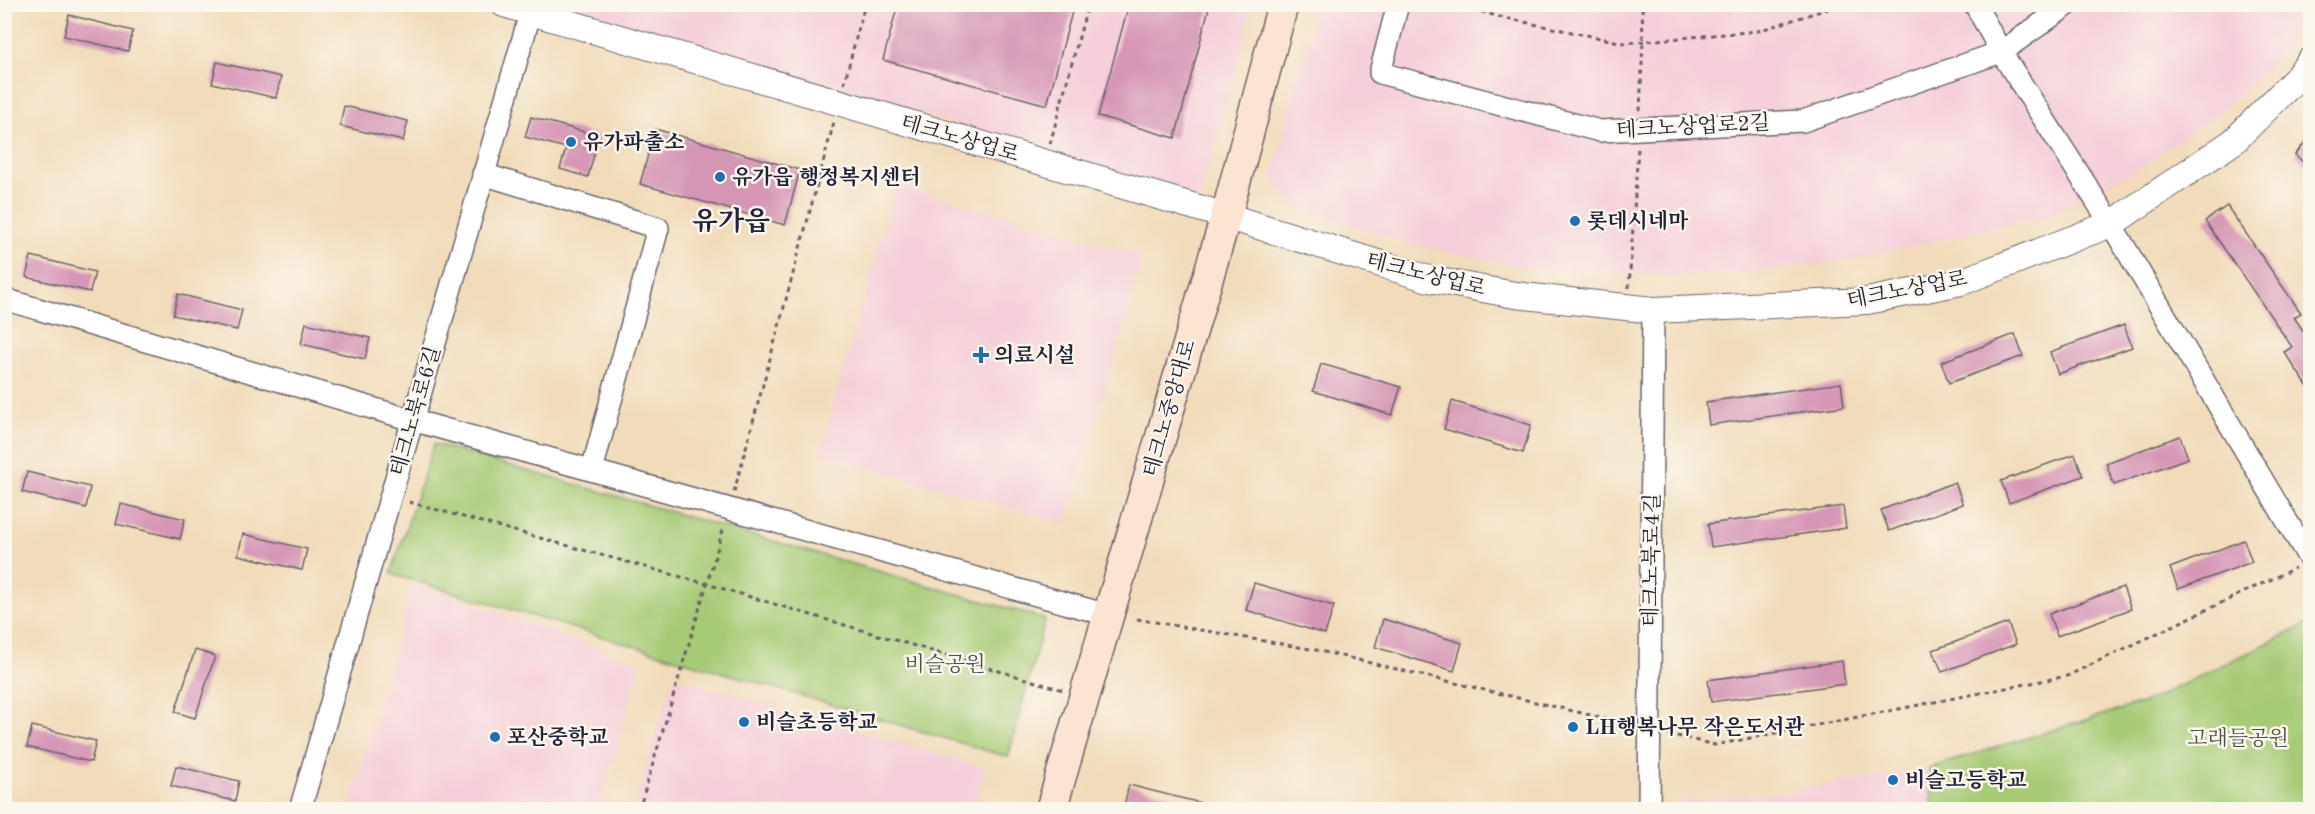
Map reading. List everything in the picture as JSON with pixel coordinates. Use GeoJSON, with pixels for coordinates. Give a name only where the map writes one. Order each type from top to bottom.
{"type":"FeatureCollection","features":[{"type":"Feature","properties":{"kind":"main road","name":"테크노중앙대로"},"geometry":{"type":"LineString","coordinates":[[1051,810],[1085,696],[1123,617],[1283,4]]}},
{"type":"Feature","properties":{"kind":"street","name":"테크노상업로"},"geometry":{"type":"LineString","coordinates":[[504,4],[532,8],[839,103],[1226,216],[1429,279],[1515,295],[1653,310],[1867,301],[1961,282],[2111,224],[2234,141],[2294,81],[2310,61]]}},
{"type":"Feature","properties":{"kind":"street","name":"테크노상업로2길"},"geometry":{"type":"LineString","coordinates":[[1398,4],[1380,73],[1600,130],[1803,121],[2001,52],[2069,4]]}},
{"type":"Feature","properties":{"kind":"street"},"geometry":{"type":"LineString","coordinates":[[1975,4],[2001,52],[2111,224],[2305,563]]}},
{"type":"Feature","properties":{"kind":"street","name":"테크노북로6길"},"geometry":{"type":"LineString","coordinates":[[300,810],[532,8]]}},
{"type":"Feature","properties":{"kind":"street"},"geometry":{"type":"LineString","coordinates":[[483,174],[658,228],[592,470]]}},
{"type":"Feature","properties":{"kind":"street"},"geometry":{"type":"LineString","coordinates":[[4,299],[412,420],[1123,617]]}},
{"type":"Feature","properties":{"kind":"street","name":"테크노북로4길"},"geometry":{"type":"LineString","coordinates":[[1649,810],[1653,310]]}},
{"type":"Feature","properties":{"kind":"path"},"geometry":{"type":"LineString","coordinates":[[639,810],[729,509],[865,4]]}},
{"type":"Feature","properties":{"kind":"path"},"geometry":{"type":"LineString","coordinates":[[1045,163],[1088,4]]}},
{"type":"Feature","properties":{"kind":"path"},"geometry":{"type":"LineString","coordinates":[[1455,4],[1500,17],[1624,43],[1758,32],[1843,4]]}},
{"type":"Feature","properties":{"kind":"path"},"geometry":{"type":"LineString","coordinates":[[1628,308],[1639,129],[1643,41],[1642,4]]}},
{"type":"Feature","properties":{"kind":"path"},"geometry":{"type":"LineString","coordinates":[[390,497],[707,584],[1085,696]]}},
{"type":"Feature","properties":{"kind":"path"},"geometry":{"type":"LineString","coordinates":[[1658,732],[1715,745],[2067,676],[2305,563]]}},
{"type":"Feature","properties":{"kind":"path"},"geometry":{"type":"LineString","coordinates":[[1123,617],[1317,650],[1635,726]]}},
{"type":"Feature","properties":{"kind":"shaded area"},"geometry":{"type":"Polygon","coordinates":[[[562,5],[1253,5],[1200,199],[562,5]]]}},
{"type":"Feature","properties":{"kind":"shaded area"},"geometry":{"type":"Polygon","coordinates":[[[1317,5],[2310,5],[2310,16],[2273,62],[2215,116],[2134,171],[2044,217],[1855,259],[1763,271],[1685,276],[1529,268],[1411,244],[1298,209],[1271,179],[1317,5]]]}},
{"type":"Feature","properties":{"kind":"shaded area","name":"의료시설"},"geometry":{"type":"Polygon","coordinates":[[[897,185],[1143,256],[1066,524],[820,453],[897,185]]]}},
{"type":"Feature","properties":{"kind":"shaded area","name":"포산중학교"},"geometry":{"type":"Polygon","coordinates":[[[414,582],[641,664],[599,809],[349,809],[414,582]]]}},
{"type":"Feature","properties":{"kind":"shaded area","name":"비슬초등학교"},"geometry":{"type":"Polygon","coordinates":[[[673,677],[986,768],[974,809],[634,809],[673,677]]]}},
{"type":"Feature","properties":{"kind":"shaded area","name":"비슬고등학교"},"geometry":{"type":"Polygon","coordinates":[[[1929,768],[1933,809],[1674,810],[1674,802],[1785,792],[1929,768]]]}},
{"type":"Feature","properties":{"kind":"green space","name":"비슬공원"},"geometry":{"type":"Polygon","coordinates":[[[434,444],[1045,619],[1008,757],[391,574],[434,444]]]}},
{"type":"Feature","properties":{"kind":"green space","name":"고래들공원"},"geometry":{"type":"Polygon","coordinates":[[[2309,623],[2310,809],[1933,809],[1929,768],[2151,700],[2309,623]]]}},
{"type":"Feature","properties":{"kind":"building"},"geometry":{"type":"Polygon","coordinates":[[[898,4],[1045,4],[1072,12],[1047,105],[883,60],[898,4]]]}},
{"type":"Feature","properties":{"kind":"building"},"geometry":{"type":"Polygon","coordinates":[[[1129,4],[1210,4],[1175,138],[1098,116],[1129,4]]]}},
{"type":"Feature","properties":{"kind":"building"},"geometry":{"type":"Polygon","coordinates":[[[69,15],[133,31],[128,51],[64,36],[69,15]]]}},
{"type":"Feature","properties":{"kind":"building"},"geometry":{"type":"Polygon","coordinates":[[[217,62],[281,77],[276,98],[212,83],[217,62]]]}},
{"type":"Feature","properties":{"kind":"building"},"geometry":{"type":"Polygon","coordinates":[[[344,106],[408,121],[403,141],[340,126],[344,106]]]}},
{"type":"Feature","properties":{"kind":"building","name":"유가파출소"},"geometry":{"type":"Polygon","coordinates":[[[531,117],[599,136],[588,177],[560,169],[566,148],[525,137],[531,117]]]}},
{"type":"Feature","properties":{"kind":"building","name":"유가읍 행정복지센터"},"geometry":{"type":"Polygon","coordinates":[[[655,129],[800,170],[785,225],[640,184],[655,129]]]}},
{"type":"Feature","properties":{"kind":"building"},"geometry":{"type":"Polygon","coordinates":[[[2310,136],[2310,168],[2295,155],[2310,136]]]}},
{"type":"Feature","properties":{"kind":"building"},"geometry":{"type":"Polygon","coordinates":[[[2227,206],[2301,313],[2294,317],[2310,341],[2310,390],[2284,352],[2292,347],[2205,221],[2227,206]]]}},
{"type":"Feature","properties":{"kind":"building"},"geometry":{"type":"Polygon","coordinates":[[[31,256],[95,272],[90,292],[26,277],[31,256]]]}},
{"type":"Feature","properties":{"kind":"building"},"geometry":{"type":"Polygon","coordinates":[[[178,294],[242,310],[237,330],[173,315],[178,294]]]}},
{"type":"Feature","properties":{"kind":"building"},"geometry":{"type":"Polygon","coordinates":[[[306,323],[370,338],[365,359],[301,344],[306,323]]]}},
{"type":"Feature","properties":{"kind":"building"},"geometry":{"type":"Polygon","coordinates":[[[2124,325],[2132,347],[2058,374],[2050,352],[2124,325]]]}},
{"type":"Feature","properties":{"kind":"building"},"geometry":{"type":"Polygon","coordinates":[[[2015,334],[2023,356],[1949,383],[1941,362],[2015,334]]]}},
{"type":"Feature","properties":{"kind":"building"},"geometry":{"type":"Polygon","coordinates":[[[1321,364],[1401,387],[1392,415],[1313,391],[1321,364]]]}},
{"type":"Feature","properties":{"kind":"building"},"geometry":{"type":"Polygon","coordinates":[[[1841,383],[1844,406],[1709,425],[1706,402],[1841,383]]]}},
{"type":"Feature","properties":{"kind":"building"},"geometry":{"type":"Polygon","coordinates":[[[1452,401],[1531,425],[1523,453],[1444,429],[1452,401]]]}},
{"type":"Feature","properties":{"kind":"building"},"geometry":{"type":"Polygon","coordinates":[[[2180,436],[2188,458],[2114,485],[2106,463],[2180,436]]]}},
{"type":"Feature","properties":{"kind":"building"},"geometry":{"type":"Polygon","coordinates":[[[2075,454],[2083,476],[2009,503],[2001,481],[2075,454]]]}},
{"type":"Feature","properties":{"kind":"building"},"geometry":{"type":"Polygon","coordinates":[[[27,472],[90,487],[86,508],[22,492],[27,472]]]}},
{"type":"Feature","properties":{"kind":"building"},"geometry":{"type":"Polygon","coordinates":[[[1955,482],[1963,504],[1889,531],[1881,510],[1955,482]]]}},
{"type":"Feature","properties":{"kind":"building"},"geometry":{"type":"Polygon","coordinates":[[[121,504],[185,519],[180,539],[116,524],[121,504]]]}},
{"type":"Feature","properties":{"kind":"building"},"geometry":{"type":"Polygon","coordinates":[[[1843,506],[1846,528],[1711,547],[1708,524],[1843,506]]]}},
{"type":"Feature","properties":{"kind":"building"},"geometry":{"type":"Polygon","coordinates":[[[243,534],[307,549],[302,570],[238,555],[243,534]]]}},
{"type":"Feature","properties":{"kind":"building"},"geometry":{"type":"Polygon","coordinates":[[[2244,540],[2252,562],[2178,589],[2170,568],[2244,540]]]}},
{"type":"Feature","properties":{"kind":"building"},"geometry":{"type":"Polygon","coordinates":[[[1254,583],[1334,606],[1325,634],[1246,610],[1254,583]]]}},
{"type":"Feature","properties":{"kind":"building"},"geometry":{"type":"Polygon","coordinates":[[[2123,587],[2131,609],[2057,636],[2049,614],[2123,587]]]}},
{"type":"Feature","properties":{"kind":"building"},"geometry":{"type":"Polygon","coordinates":[[[1383,619],[1462,643],[1454,671],[1375,647],[1383,619]]]}},
{"type":"Feature","properties":{"kind":"building"},"geometry":{"type":"Polygon","coordinates":[[[2008,623],[2016,644],[1942,672],[1933,650],[2008,623]]]}},
{"type":"Feature","properties":{"kind":"building"},"geometry":{"type":"Polygon","coordinates":[[[195,650],[215,656],[195,718],[175,712],[195,650]]]}},
{"type":"Feature","properties":{"kind":"building"},"geometry":{"type":"Polygon","coordinates":[[[1842,661],[1845,684],[1711,702],[1708,680],[1842,661]]]}},
{"type":"Feature","properties":{"kind":"building"},"geometry":{"type":"Polygon","coordinates":[[[32,726],[96,741],[91,762],[27,747],[32,726]]]}},
{"type":"Feature","properties":{"kind":"building"},"geometry":{"type":"Polygon","coordinates":[[[176,766],[239,781],[235,801],[171,786],[176,766]]]}},
{"type":"Feature","properties":{"kind":"building"},"geometry":{"type":"Polygon","coordinates":[[[1129,785],[1205,804],[1205,810],[1123,810],[1129,785]]]}},
{"type":"Feature","properties":{"kind":"place","name":"유가파출소"},"geometry":{"type":"Point","coordinates":[571,142]}},
{"type":"Feature","properties":{"kind":"place","name":"유가읍 행정복지센터"},"geometry":{"type":"Point","coordinates":[720,177]}},
{"type":"Feature","properties":{"kind":"place","name":"롯데시네마"},"geometry":{"type":"Point","coordinates":[1575,221]}},
{"type":"Feature","properties":{"kind":"place","name":"의료시설"},"geometry":{"type":"Point","coordinates":[981,355]}},
{"type":"Feature","properties":{"kind":"place","name":"비슬초등학교"},"geometry":{"type":"Point","coordinates":[744,722]}},
{"type":"Feature","properties":{"kind":"place","name":"LH행복나무 작은도서관"},"geometry":{"type":"Point","coordinates":[1573,727]}},
{"type":"Feature","properties":{"kind":"place","name":"포산중학교"},"geometry":{"type":"Point","coordinates":[495,737]}},
{"type":"Feature","properties":{"kind":"place","name":"비슬고등학교"},"geometry":{"type":"Point","coordinates":[1893,780]}},
{"type":"Feature","properties":{"kind":"district","name":"유가읍"},"geometry":{"type":"Point","coordinates":[731,221]}}]}
